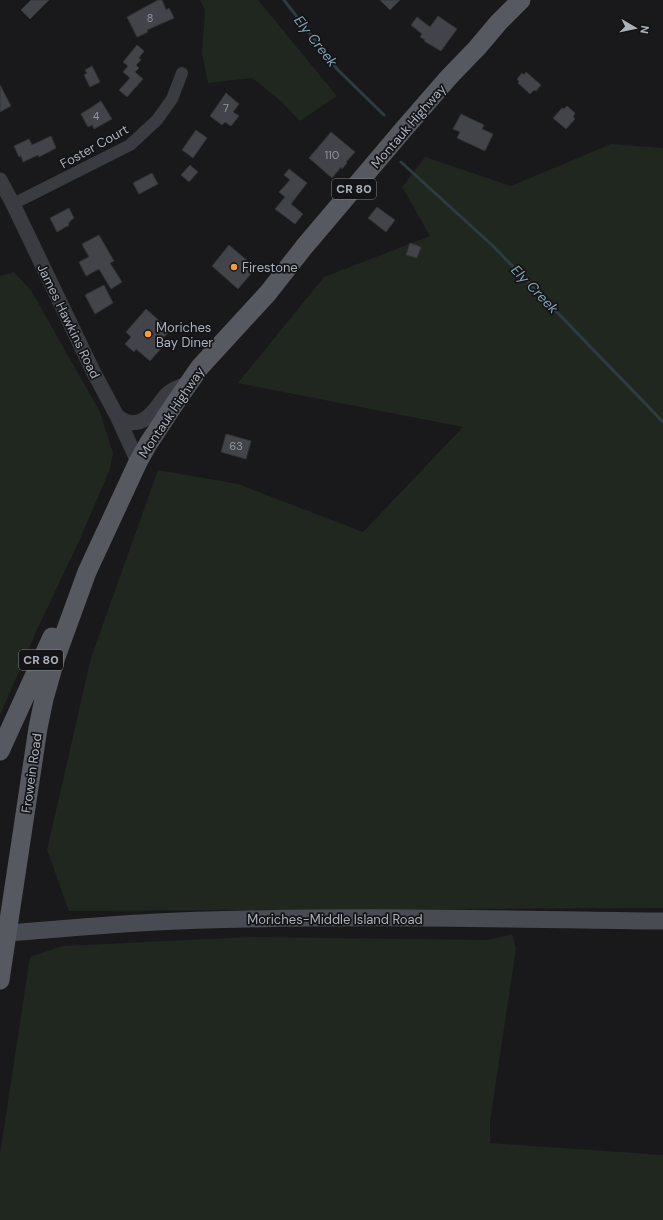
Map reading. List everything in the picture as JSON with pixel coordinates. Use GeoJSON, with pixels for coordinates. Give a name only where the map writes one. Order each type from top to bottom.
{"type":"FeatureCollection","features":[{"type":"Feature","properties":{"kind":"main road","name":"Montauk Highway"},"geometry":{"type":"LineString","coordinates":[[87,572],[138,462],[148,444],[200,367],[268,293],[304,247],[423,108],[499,22],[521,0]]}},
{"type":"Feature","properties":{"kind":"main road","name":"CR 80"},"geometry":{"type":"LineString","coordinates":[[0,751],[52,636],[87,572]]}},
{"type":"Feature","properties":{"kind":"main road","name":"Frowein Road"},"geometry":{"type":"LineString","coordinates":[[0,980],[4,934],[40,713],[64,635],[87,572]]}},
{"type":"Feature","properties":{"kind":"main road","name":"Moriches-Middle Island Road"},"geometry":{"type":"LineString","coordinates":[[4,934],[134,923],[236,920],[417,918],[663,921]]}},
{"type":"Feature","properties":{"kind":"street","name":"Foster Court"},"geometry":{"type":"LineString","coordinates":[[13,204],[130,145],[157,120],[172,99],[182,73]]}},
{"type":"Feature","properties":{"kind":"street","name":"James Hawkins Road"},"geometry":{"type":"LineString","coordinates":[[0,180],[117,416],[138,462]]}},
{"type":"Feature","properties":{"kind":"street"},"geometry":{"type":"LineString","coordinates":[[117,416],[128,422],[137,422],[156,409],[168,393],[190,382]]}},
{"type":"Feature","properties":{"kind":"shaded area"},"geometry":{"type":"Polygon","coordinates":[[[200,0],[258,0],[337,96],[300,121],[281,101],[252,78],[208,83],[202,53],[205,10],[200,0]]]}},
{"type":"Feature","properties":{"kind":"shaded area"},"geometry":{"type":"Polygon","coordinates":[[[611,144],[663,148],[663,908],[69,911],[47,850],[91,658],[158,470],[238,484],[363,532],[463,427],[238,383],[324,277],[430,236],[402,187],[425,157],[511,186],[611,144]]]}},
{"type":"Feature","properties":{"kind":"shaded area"},"geometry":{"type":"Polygon","coordinates":[[[14,272],[32,292],[100,412],[113,453],[110,469],[80,539],[36,632],[0,715],[0,276],[14,272]]]}},
{"type":"Feature","properties":{"kind":"shaded area"},"geometry":{"type":"Polygon","coordinates":[[[512,934],[516,948],[490,1122],[490,1143],[663,1155],[663,1220],[0,1220],[0,1154],[30,957],[63,946],[250,937],[488,940],[512,934]]]}},
{"type":"Feature","properties":{"kind":"building"},"geometry":{"type":"Polygon","coordinates":[[[31,0],[49,0],[30,19],[21,10],[31,0]]]}},
{"type":"Feature","properties":{"kind":"building"},"geometry":{"type":"Polygon","coordinates":[[[158,0],[162,0],[166,10],[169,8],[174,18],[147,30],[148,32],[137,37],[127,17],[158,0]]]}},
{"type":"Feature","properties":{"kind":"building"},"geometry":{"type":"Polygon","coordinates":[[[380,0],[400,0],[390,10],[380,0]]]}},
{"type":"Feature","properties":{"kind":"building"},"geometry":{"type":"Polygon","coordinates":[[[438,16],[457,29],[441,51],[424,41],[425,40],[420,37],[422,34],[411,25],[417,17],[430,27],[438,16]]]}},
{"type":"Feature","properties":{"kind":"building"},"geometry":{"type":"Polygon","coordinates":[[[137,45],[144,51],[139,58],[141,60],[136,65],[139,68],[135,72],[143,79],[127,97],[119,90],[130,78],[123,72],[128,66],[123,62],[137,45]]]}},
{"type":"Feature","properties":{"kind":"building"},"geometry":{"type":"Polygon","coordinates":[[[92,66],[100,82],[90,87],[84,75],[87,73],[85,70],[92,66]]]}},
{"type":"Feature","properties":{"kind":"building"},"geometry":{"type":"Polygon","coordinates":[[[526,72],[541,85],[536,91],[534,90],[530,94],[518,83],[519,81],[517,79],[522,73],[524,75],[526,72]]]}},
{"type":"Feature","properties":{"kind":"building"},"geometry":{"type":"Polygon","coordinates":[[[0,85],[11,106],[0,112],[0,85]]]}},
{"type":"Feature","properties":{"kind":"building"},"geometry":{"type":"Polygon","coordinates":[[[226,93],[239,104],[233,112],[239,116],[231,126],[225,122],[222,125],[210,116],[226,93]]]}},
{"type":"Feature","properties":{"kind":"building"},"geometry":{"type":"Polygon","coordinates":[[[101,101],[112,119],[94,129],[92,125],[88,127],[81,114],[101,101]]]}},
{"type":"Feature","properties":{"kind":"building"},"geometry":{"type":"Polygon","coordinates":[[[567,106],[575,113],[573,117],[575,119],[566,129],[553,118],[562,108],[564,109],[567,106]]]}},
{"type":"Feature","properties":{"kind":"building"},"geometry":{"type":"Polygon","coordinates":[[[461,114],[484,125],[482,129],[493,134],[485,151],[457,138],[460,132],[453,129],[461,114]]]}},
{"type":"Feature","properties":{"kind":"building"},"geometry":{"type":"Polygon","coordinates":[[[196,130],[207,138],[193,158],[182,150],[196,130]]]}},
{"type":"Feature","properties":{"kind":"building"},"geometry":{"type":"Polygon","coordinates":[[[331,132],[355,152],[342,169],[341,167],[332,178],[309,158],[331,132]]]}},
{"type":"Feature","properties":{"kind":"building"},"geometry":{"type":"Polygon","coordinates":[[[51,136],[56,148],[39,157],[38,155],[23,162],[14,146],[29,139],[32,145],[51,136]]]}},
{"type":"Feature","properties":{"kind":"building"},"geometry":{"type":"Polygon","coordinates":[[[190,165],[198,172],[189,182],[181,175],[190,165]]]}},
{"type":"Feature","properties":{"kind":"building"},"geometry":{"type":"Polygon","coordinates":[[[289,169],[307,183],[291,204],[303,214],[295,224],[275,209],[285,197],[279,192],[290,180],[284,175],[289,169]]]}},
{"type":"Feature","properties":{"kind":"building"},"geometry":{"type":"Polygon","coordinates":[[[152,173],[158,184],[139,194],[133,183],[152,173]]]}},
{"type":"Feature","properties":{"kind":"building"},"geometry":{"type":"Polygon","coordinates":[[[377,207],[395,220],[386,232],[368,218],[377,207]]]}},
{"type":"Feature","properties":{"kind":"building"},"geometry":{"type":"Polygon","coordinates":[[[69,208],[74,218],[68,223],[69,225],[57,232],[50,218],[69,208]]]}},
{"type":"Feature","properties":{"kind":"building"},"geometry":{"type":"Polygon","coordinates":[[[99,235],[114,261],[110,263],[122,282],[111,289],[99,269],[86,276],[79,262],[89,257],[82,244],[99,235]]]}},
{"type":"Feature","properties":{"kind":"building"},"geometry":{"type":"Polygon","coordinates":[[[410,243],[421,247],[417,258],[406,255],[410,243]]]}},
{"type":"Feature","properties":{"kind":"building","name":"Firestone"},"geometry":{"type":"Polygon","coordinates":[[[229,245],[256,268],[238,289],[212,266],[229,245]]]}},
{"type":"Feature","properties":{"kind":"building"},"geometry":{"type":"Polygon","coordinates":[[[104,285],[113,303],[95,314],[85,295],[104,285]]]}},
{"type":"Feature","properties":{"kind":"building","name":"Moriches Bay Diner"},"geometry":{"type":"Polygon","coordinates":[[[146,309],[170,330],[161,341],[165,344],[150,361],[136,349],[134,352],[125,344],[131,337],[126,332],[146,309]]]}},
{"type":"Feature","properties":{"kind":"building"},"geometry":{"type":"Polygon","coordinates":[[[226,434],[251,441],[246,459],[221,452],[226,434]]]}},
{"type":"Feature","properties":{"kind":"waterway","name":"Ely Creek"},"geometry":{"type":"LineString","coordinates":[[284,0],[338,70],[384,115]]}},
{"type":"Feature","properties":{"kind":"waterway","name":"Ely Creek"},"geometry":{"type":"LineString","coordinates":[[401,162],[493,246],[663,422]]}},
{"type":"Feature","properties":{"kind":"place","name":"Firestone"},"geometry":{"type":"Point","coordinates":[234,267]}},
{"type":"Feature","properties":{"kind":"place","name":"Moriches Bay Diner"},"geometry":{"type":"Point","coordinates":[148,334]}}]}
